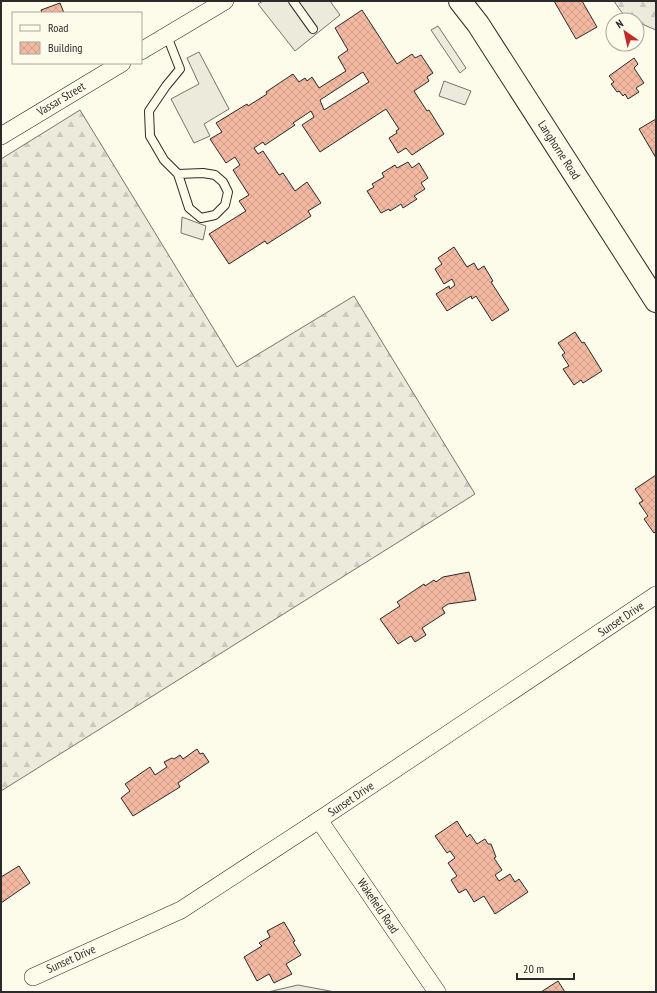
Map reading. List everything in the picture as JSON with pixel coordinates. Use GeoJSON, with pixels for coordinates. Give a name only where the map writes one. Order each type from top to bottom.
{"type":"FeatureCollection","features":[{"type":"Feature","properties":{"kind":"main road","name":"Langhorne Road"},"geometry":{"type":"LineString","coordinates":[[460,1],[478,24],[656,301]]}},
{"type":"Feature","properties":{"kind":"street"},"geometry":{"type":"LineString","coordinates":[[142,50],[225,1]]}},
{"type":"Feature","properties":{"kind":"street","name":"Vassar Street"},"geometry":{"type":"LineString","coordinates":[[1,136],[120,64]]}},
{"type":"Feature","properties":{"kind":"street","name":"Sunset Drive"},"geometry":{"type":"LineString","coordinates":[[33,977],[181,910],[319,820],[656,595]]}},
{"type":"Feature","properties":{"kind":"street","name":"Wakefield Road"},"geometry":{"type":"LineString","coordinates":[[319,820],[437,992]]}},
{"type":"Feature","properties":{"kind":"lane"},"geometry":{"type":"LineString","coordinates":[[293,1],[313,28]]}},
{"type":"Feature","properties":{"kind":"lane"},"geometry":{"type":"LineString","coordinates":[[167,36],[180,69],[149,111],[150,136],[164,160],[178,174],[189,208],[201,218],[215,215],[225,205],[228,192],[223,182],[215,175],[203,172],[178,174]]}},
{"type":"Feature","properties":{"kind":"green space"},"geometry":{"type":"Polygon","coordinates":[[[614,1],[656,1],[656,30],[645,25],[645,12],[621,11],[614,1]]]}},
{"type":"Feature","properties":{"kind":"green space"},"geometry":{"type":"Polygon","coordinates":[[[80,110],[237,367],[354,296],[475,494],[1,791],[1,159],[80,110]]]}},
{"type":"Feature","properties":{"kind":"green space"},"geometry":{"type":"Polygon","coordinates":[[[298,985],[335,992],[268,992],[298,985]]]}},
{"type":"Feature","properties":{"kind":"shaded area"},"geometry":{"type":"Polygon","coordinates":[[[263,1],[330,1],[340,15],[295,51],[258,4],[263,1]]]}},
{"type":"Feature","properties":{"kind":"shaded area"},"geometry":{"type":"Polygon","coordinates":[[[438,26],[466,68],[460,73],[431,30],[438,26]]]}},
{"type":"Feature","properties":{"kind":"shaded area"},"geometry":{"type":"Polygon","coordinates":[[[199,52],[229,109],[204,124],[210,136],[194,143],[171,99],[199,84],[187,58],[199,52]]]}},
{"type":"Feature","properties":{"kind":"shaded area"},"geometry":{"type":"Polygon","coordinates":[[[444,81],[471,91],[465,105],[439,96],[444,81]]]}},
{"type":"Feature","properties":{"kind":"shaded area"},"geometry":{"type":"Polygon","coordinates":[[[182,217],[206,226],[203,240],[181,233],[182,217]]]}},
{"type":"Feature","properties":{"kind":"building"},"geometry":{"type":"Polygon","coordinates":[[[554,1],[582,1],[597,27],[576,39],[554,1]]]}},
{"type":"Feature","properties":{"kind":"building"},"geometry":{"type":"Polygon","coordinates":[[[60,3],[64,12],[42,12],[41,10],[60,3]]]}},
{"type":"Feature","properties":{"kind":"building"},"geometry":{"type":"Polygon","coordinates":[[[362,10],[397,64],[412,54],[415,58],[421,55],[433,73],[427,77],[429,81],[414,91],[427,111],[429,110],[444,134],[412,155],[406,148],[398,153],[389,138],[397,133],[396,131],[399,129],[386,109],[320,152],[302,125],[314,117],[311,111],[293,123],[295,125],[265,145],[263,142],[254,148],[258,154],[263,151],[279,175],[283,173],[295,191],[307,182],[321,203],[308,211],[311,216],[267,244],[265,241],[229,264],[209,234],[246,211],[239,201],[249,195],[233,170],[240,165],[235,157],[226,163],[210,139],[222,132],[216,123],[267,94],[266,92],[293,74],[299,82],[305,78],[307,81],[312,77],[319,88],[346,71],[338,57],[348,50],[335,28],[362,10]],[[363,72],[320,100],[324,110],[369,82],[363,72]]]}},
{"type":"Feature","properties":{"kind":"building"},"geometry":{"type":"Polygon","coordinates":[[[634,58],[638,64],[634,68],[644,83],[636,88],[639,92],[628,99],[625,94],[623,96],[619,91],[617,92],[611,84],[614,82],[609,76],[634,58]]]}},
{"type":"Feature","properties":{"kind":"building"},"geometry":{"type":"Polygon","coordinates":[[[656,119],[656,158],[639,129],[656,119]]]}},
{"type":"Feature","properties":{"kind":"building"},"geometry":{"type":"Polygon","coordinates":[[[408,162],[412,168],[419,163],[428,178],[421,183],[425,189],[414,196],[417,199],[403,208],[401,204],[390,211],[389,209],[381,213],[367,191],[374,187],[372,184],[384,177],[382,173],[395,165],[397,168],[408,162]]]}},
{"type":"Feature","properties":{"kind":"building"},"geometry":{"type":"Polygon","coordinates":[[[454,247],[467,267],[474,263],[478,270],[484,266],[493,281],[491,282],[509,310],[492,321],[476,296],[472,299],[471,296],[447,311],[436,294],[449,286],[450,289],[455,285],[452,279],[444,284],[435,269],[442,264],[438,258],[454,247]]]}},
{"type":"Feature","properties":{"kind":"building"},"geometry":{"type":"Polygon","coordinates":[[[575,332],[582,343],[584,342],[602,371],[583,383],[581,380],[574,385],[563,369],[569,366],[562,355],[565,353],[558,343],[575,332]]]}},
{"type":"Feature","properties":{"kind":"building"},"geometry":{"type":"Polygon","coordinates":[[[656,475],[656,531],[654,533],[644,519],[648,516],[639,503],[643,501],[635,489],[656,475]]]}},
{"type":"Feature","properties":{"kind":"building"},"geometry":{"type":"Polygon","coordinates":[[[469,572],[476,600],[448,604],[442,608],[445,613],[422,628],[426,635],[415,642],[411,636],[398,644],[380,619],[400,606],[397,602],[424,584],[425,586],[434,580],[436,582],[443,577],[469,572]]]}},
{"type":"Feature","properties":{"kind":"building"},"geometry":{"type":"Polygon","coordinates":[[[197,749],[200,754],[203,753],[209,762],[178,783],[180,787],[133,816],[121,798],[130,791],[125,784],[150,767],[155,775],[167,767],[164,762],[172,758],[174,759],[180,755],[183,759],[197,749]]]}},
{"type":"Feature","properties":{"kind":"building"},"geometry":{"type":"Polygon","coordinates":[[[457,821],[467,837],[470,834],[477,844],[485,839],[488,844],[491,844],[496,857],[494,858],[502,870],[495,875],[499,881],[510,874],[515,882],[519,879],[528,892],[495,914],[484,896],[474,902],[466,889],[459,893],[451,880],[457,876],[448,863],[455,858],[450,851],[447,853],[435,836],[457,821]]]}},
{"type":"Feature","properties":{"kind":"building"},"geometry":{"type":"Polygon","coordinates":[[[19,866],[30,883],[1,903],[1,877],[19,866]]]}},
{"type":"Feature","properties":{"kind":"building"},"geometry":{"type":"Polygon","coordinates":[[[284,922],[301,955],[286,964],[292,974],[274,983],[269,974],[257,981],[244,957],[262,946],[259,943],[270,937],[267,931],[284,922]]]}},
{"type":"Feature","properties":{"kind":"building"},"geometry":{"type":"Polygon","coordinates":[[[558,981],[565,992],[541,992],[558,981]]]}}]}
